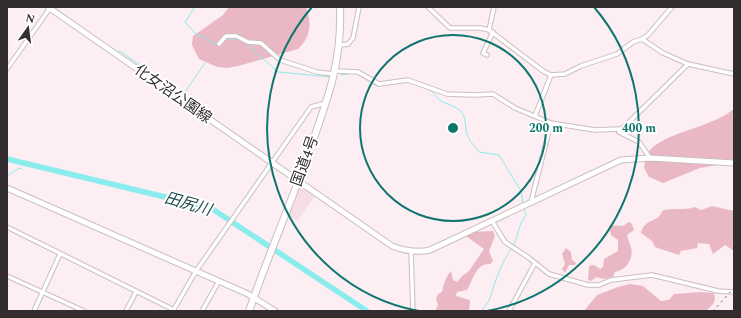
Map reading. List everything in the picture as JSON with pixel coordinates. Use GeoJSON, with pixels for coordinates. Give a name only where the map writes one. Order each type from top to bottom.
{"type":"FeatureCollection","features":[{"type":"Feature","properties":{"kind":"highway","name":"国道4号"},"geometry":{"type":"LineString","coordinates":[[249,311],[298,181],[336,73],[340,45],[340,7]]}},
{"type":"Feature","properties":{"kind":"street"},"geometry":{"type":"LineString","coordinates":[[7,69],[49,7]]}},
{"type":"Feature","properties":{"kind":"street","name":"化女沼公園線"},"geometry":{"type":"LineString","coordinates":[[49,7],[392,246],[411,251],[430,250],[621,160],[650,158],[734,163]]}},
{"type":"Feature","properties":{"kind":"street"},"geometry":{"type":"LineString","coordinates":[[340,45],[348,44],[354,38],[359,7]]}},
{"type":"Feature","properties":{"kind":"street"},"geometry":{"type":"LineString","coordinates":[[428,7],[450,28],[480,28],[493,32],[543,71],[552,75],[565,74],[581,66],[617,54],[633,42],[648,35],[672,7]]}},
{"type":"Feature","properties":{"kind":"street"},"geometry":{"type":"LineString","coordinates":[[489,30],[494,7]]}},
{"type":"Feature","properties":{"kind":"street"},"geometry":{"type":"LineString","coordinates":[[487,55],[483,53],[493,32]]}},
{"type":"Feature","properties":{"kind":"street"},"geometry":{"type":"LineString","coordinates":[[219,44],[224,39],[236,36],[248,42],[261,43],[280,60],[317,72],[358,72],[379,84],[408,80],[447,94],[493,94],[515,108],[551,123],[595,130],[620,129],[688,64]]}},
{"type":"Feature","properties":{"kind":"street"},"geometry":{"type":"LineString","coordinates":[[642,39],[663,53],[688,64],[734,74]]}},
{"type":"Feature","properties":{"kind":"street"},"geometry":{"type":"LineString","coordinates":[[536,116],[552,75]]}},
{"type":"Feature","properties":{"kind":"street"},"geometry":{"type":"LineString","coordinates":[[7,227],[173,311],[196,271],[311,107],[326,103]]}},
{"type":"Feature","properties":{"kind":"street"},"geometry":{"type":"LineString","coordinates":[[532,202],[551,123]]}},
{"type":"Feature","properties":{"kind":"street"},"geometry":{"type":"LineString","coordinates":[[620,129],[620,133],[642,145],[650,158]]}},
{"type":"Feature","properties":{"kind":"street"},"geometry":{"type":"LineString","coordinates":[[7,188],[254,297],[275,311]]}},
{"type":"Feature","properties":{"kind":"street"},"geometry":{"type":"LineString","coordinates":[[492,221],[505,242],[549,274],[588,285],[647,275],[718,291],[734,292]]}},
{"type":"Feature","properties":{"kind":"street"},"geometry":{"type":"LineString","coordinates":[[411,251],[413,311]]}},
{"type":"Feature","properties":{"kind":"street"},"geometry":{"type":"LineString","coordinates":[[34,311],[60,254]]}},
{"type":"Feature","properties":{"kind":"street"},"geometry":{"type":"LineString","coordinates":[[509,311],[535,263]]}},
{"type":"Feature","properties":{"kind":"street"},"geometry":{"type":"LineString","coordinates":[[7,276],[84,311]]}},
{"type":"Feature","properties":{"kind":"street"},"geometry":{"type":"LineString","coordinates":[[202,311],[219,281]]}},
{"type":"Feature","properties":{"kind":"street"},"geometry":{"type":"LineString","coordinates":[[126,311],[136,292]]}},
{"type":"Feature","properties":{"kind":"shaded area"},"geometry":{"type":"Polygon","coordinates":[[[229,7],[306,7],[310,24],[308,35],[306,40],[298,49],[238,66],[227,68],[217,67],[199,59],[192,45],[193,36],[223,15],[229,7]]]}},
{"type":"Feature","properties":{"kind":"shaded area"},"geometry":{"type":"Polygon","coordinates":[[[734,109],[734,162],[700,168],[663,183],[649,177],[644,168],[647,155],[652,148],[670,137],[714,121],[734,109]]]}},
{"type":"Feature","properties":{"kind":"shaded area"},"geometry":{"type":"Polygon","coordinates":[[[303,188],[315,196],[297,221],[288,215],[299,189],[303,188]]]}},
{"type":"Feature","properties":{"kind":"shaded area"},"geometry":{"type":"Polygon","coordinates":[[[712,206],[734,211],[734,251],[725,245],[713,254],[709,244],[698,243],[697,248],[681,251],[679,255],[655,247],[652,241],[641,233],[645,225],[658,217],[662,211],[695,207],[701,210],[712,206]]]}},
{"type":"Feature","properties":{"kind":"shaded area"},"geometry":{"type":"Polygon","coordinates":[[[629,222],[632,224],[634,230],[627,235],[632,252],[630,260],[626,266],[615,272],[613,277],[604,279],[596,277],[591,281],[588,280],[589,266],[594,265],[600,269],[603,267],[604,259],[618,251],[618,240],[611,235],[609,225],[623,226],[629,222]]]}},
{"type":"Feature","properties":{"kind":"shaded area"},"geometry":{"type":"Polygon","coordinates":[[[493,231],[495,236],[489,251],[493,261],[490,264],[481,266],[478,269],[467,290],[457,292],[456,296],[470,300],[469,311],[435,311],[438,305],[436,299],[438,294],[442,292],[446,279],[451,271],[453,280],[457,282],[469,271],[484,249],[466,236],[473,232],[493,231]]]}},
{"type":"Feature","properties":{"kind":"shaded area"},"geometry":{"type":"Polygon","coordinates":[[[566,248],[571,252],[572,260],[576,263],[575,265],[569,265],[565,273],[562,269],[565,264],[562,254],[566,248]]]}},
{"type":"Feature","properties":{"kind":"shaded area"},"geometry":{"type":"Polygon","coordinates":[[[630,284],[643,286],[661,301],[669,300],[674,294],[702,292],[714,293],[715,299],[713,304],[706,311],[584,311],[597,295],[630,284]]]}},
{"type":"Feature","properties":{"kind":"waterway"},"geometry":{"type":"LineString","coordinates":[[54,7],[92,35]]}},
{"type":"Feature","properties":{"kind":"waterway"},"geometry":{"type":"LineString","coordinates":[[195,7],[185,22],[196,34],[208,39],[213,44],[220,41]]}},
{"type":"Feature","properties":{"kind":"waterway"},"geometry":{"type":"LineString","coordinates":[[225,39],[238,39]]}},
{"type":"Feature","properties":{"kind":"waterway"},"geometry":{"type":"LineString","coordinates":[[244,42],[278,72],[330,77]]}},
{"type":"Feature","properties":{"kind":"waterway"},"geometry":{"type":"LineString","coordinates":[[117,53],[120,51],[148,71]]}},
{"type":"Feature","properties":{"kind":"waterway"},"geometry":{"type":"LineString","coordinates":[[151,73],[183,95],[205,63]]}},
{"type":"Feature","properties":{"kind":"waterway"},"geometry":{"type":"LineString","coordinates":[[341,75],[354,73]]}},
{"type":"Feature","properties":{"kind":"waterway"},"geometry":{"type":"LineString","coordinates":[[364,78],[377,86],[389,84]]}},
{"type":"Feature","properties":{"kind":"waterway"},"geometry":{"type":"LineString","coordinates":[[428,89],[441,101],[454,106],[461,111],[465,119],[468,137],[479,152],[499,155],[521,191],[523,204]]}},
{"type":"Feature","properties":{"kind":"waterway","name":"田尻川"},"geometry":{"type":"LineString","coordinates":[[7,159],[211,208],[367,311]]}},
{"type":"Feature","properties":{"kind":"waterway"},"geometry":{"type":"LineString","coordinates":[[7,176],[19,168],[22,169]]}},
{"type":"Feature","properties":{"kind":"waterway"},"geometry":{"type":"LineString","coordinates":[[514,245],[521,223],[526,215],[524,208]]}},
{"type":"Feature","properties":{"kind":"waterway"},"geometry":{"type":"LineString","coordinates":[[482,311],[489,300],[501,266],[511,249]]}},
{"type":"Feature","properties":{"kind":"waterway"},"geometry":{"type":"LineString","coordinates":[[264,307],[269,311]]}},
{"type":"Feature","properties":{"kind":"railway"},"geometry":{"type":"LineString","coordinates":[[713,311],[734,288]]}}]}
